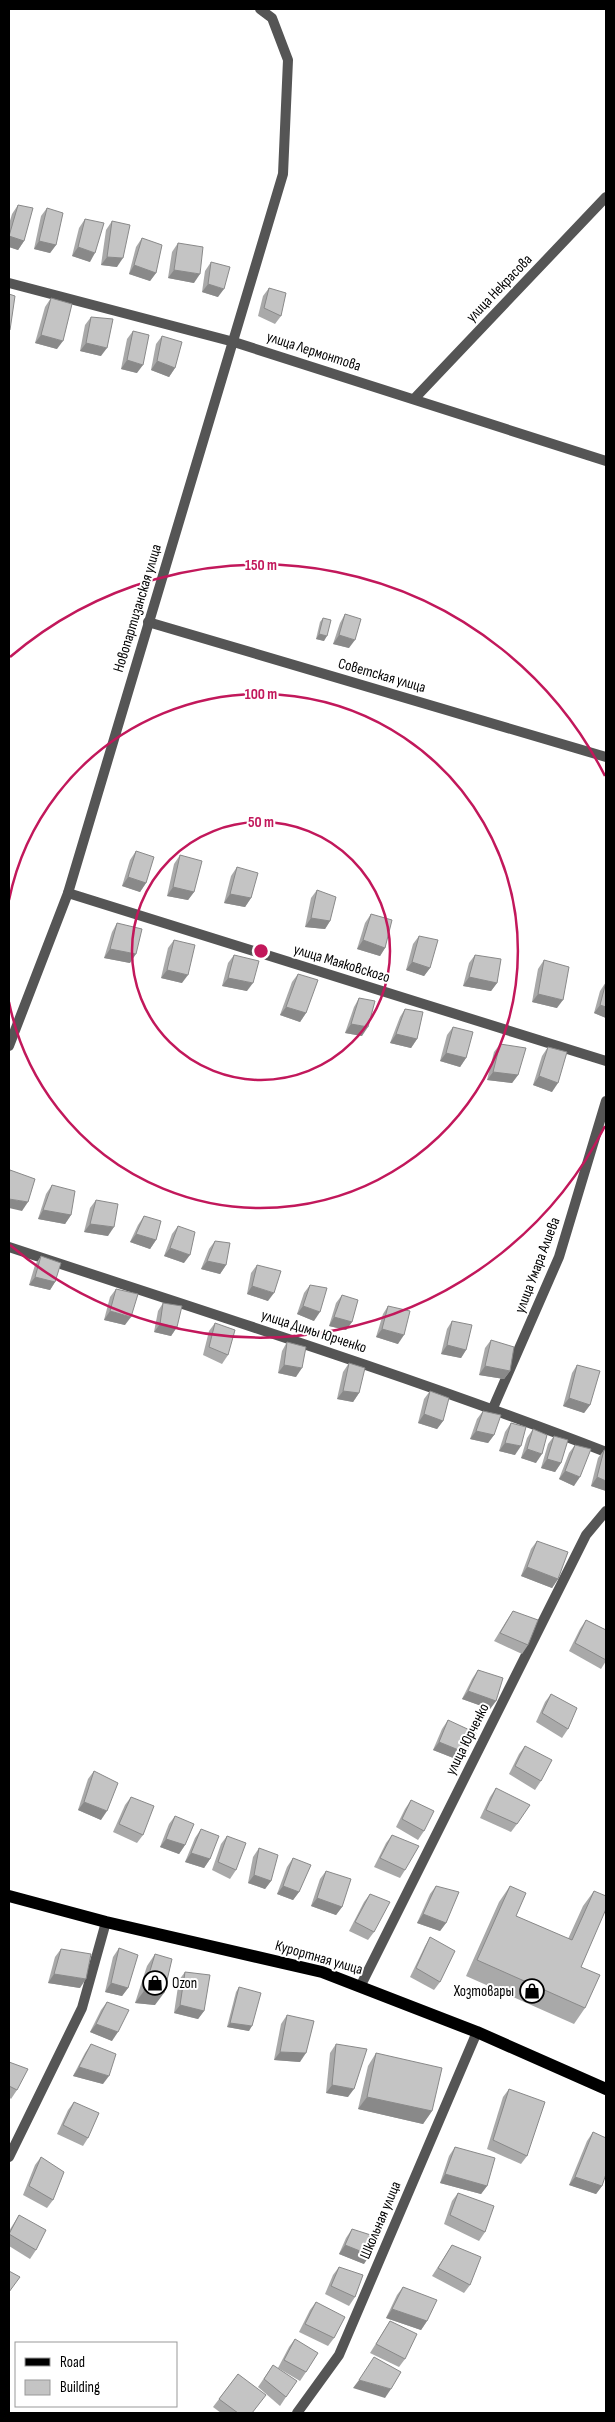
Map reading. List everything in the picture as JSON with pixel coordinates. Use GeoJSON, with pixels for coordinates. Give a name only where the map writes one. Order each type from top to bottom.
{"type":"FeatureCollection","features":[{"type":"Feature","properties":{"kind":"main road","name":"Курортная улица"},"geometry":{"type":"LineString","coordinates":[[9,1896],[106,1922],[322,1972],[361,1985],[477,2032],[606,2089]]}},
{"type":"Feature","properties":{"kind":"street","name":"Новопартизанская улица"},"geometry":{"type":"LineString","coordinates":[[9,1046],[68,893],[148,622],[234,342],[282,174],[288,60],[272,18],[260,9]]}},
{"type":"Feature","properties":{"kind":"street","name":"улица Некрасова"},"geometry":{"type":"LineString","coordinates":[[414,399],[606,197]]}},
{"type":"Feature","properties":{"kind":"street","name":"улица Лермонтова"},"geometry":{"type":"LineString","coordinates":[[9,283],[234,342],[606,460]]}},
{"type":"Feature","properties":{"kind":"street","name":"Советская улица"},"geometry":{"type":"LineString","coordinates":[[148,622],[606,757]]}},
{"type":"Feature","properties":{"kind":"street","name":"улица Маяковского"},"geometry":{"type":"LineString","coordinates":[[68,893],[606,1061]]}},
{"type":"Feature","properties":{"kind":"street","name":"улица Умара Алиева"},"geometry":{"type":"LineString","coordinates":[[493,1408],[559,1257],[606,1101]]}},
{"type":"Feature","properties":{"kind":"street","name":"улица Димы Юрченко"},"geometry":{"type":"LineString","coordinates":[[9,1247],[493,1408],[606,1452]]}},
{"type":"Feature","properties":{"kind":"street","name":"улица Юрченко"},"geometry":{"type":"LineString","coordinates":[[361,1985],[586,1535],[606,1511]]}},
{"type":"Feature","properties":{"kind":"street"},"geometry":{"type":"LineString","coordinates":[[9,2157],[82,2008],[106,1922]]}},
{"type":"Feature","properties":{"kind":"street","name":"Школьная улица"},"geometry":{"type":"LineString","coordinates":[[297,2413],[339,2355],[477,2032]]}},
{"type":"Feature","properties":{"kind":"building"},"geometry":{"type":"Polygon","coordinates":[[[18,205],[33,208],[24,241],[9,236],[18,205]]]}},
{"type":"Feature","properties":{"kind":"building"},"geometry":{"type":"Polygon","coordinates":[[[47,208],[63,213],[56,245],[39,241],[47,208]]]}},
{"type":"Feature","properties":{"kind":"building"},"geometry":{"type":"Polygon","coordinates":[[[85,219],[104,223],[95,253],[78,247],[85,219]]]}},
{"type":"Feature","properties":{"kind":"building"},"geometry":{"type":"Polygon","coordinates":[[[112,221],[130,225],[123,258],[107,257],[112,221]]]}},
{"type":"Feature","properties":{"kind":"building"},"geometry":{"type":"Polygon","coordinates":[[[142,238],[162,245],[156,273],[134,265],[142,238]]]}},
{"type":"Feature","properties":{"kind":"building"},"geometry":{"type":"Polygon","coordinates":[[[178,243],[203,247],[200,274],[174,270],[178,243]]]}},
{"type":"Feature","properties":{"kind":"building"},"geometry":{"type":"Polygon","coordinates":[[[211,262],[230,267],[224,289],[208,284],[211,262]]]}},
{"type":"Feature","properties":{"kind":"building"},"geometry":{"type":"Polygon","coordinates":[[[269,288],[286,293],[281,316],[264,308],[269,288]]]}},
{"type":"Feature","properties":{"kind":"building"},"geometry":{"type":"Polygon","coordinates":[[[9,294],[15,296],[10,330],[9,330],[9,294]]]}},
{"type":"Feature","properties":{"kind":"building"},"geometry":{"type":"Polygon","coordinates":[[[51,298],[72,304],[63,341],[41,335],[51,298]]]}},
{"type":"Feature","properties":{"kind":"building"},"geometry":{"type":"Polygon","coordinates":[[[91,317],[113,319],[107,348],[86,343],[91,317]]]}},
{"type":"Feature","properties":{"kind":"building"},"geometry":{"type":"Polygon","coordinates":[[[133,331],[149,335],[143,365],[127,360],[133,331]]]}},
{"type":"Feature","properties":{"kind":"building"},"geometry":{"type":"Polygon","coordinates":[[[162,336],[182,342],[175,368],[157,361],[162,336]]]}},
{"type":"Feature","properties":{"kind":"building"},"geometry":{"type":"Polygon","coordinates":[[[345,614],[361,619],[355,640],[339,635],[345,614]]]}},
{"type":"Feature","properties":{"kind":"building"},"geometry":{"type":"Polygon","coordinates":[[[323,618],[331,620],[327,636],[319,634],[323,618]]]}},
{"type":"Feature","properties":{"kind":"building"},"geometry":{"type":"Polygon","coordinates":[[[136,851],[154,857],[146,883],[128,877],[136,851]]]}},
{"type":"Feature","properties":{"kind":"building"},"geometry":{"type":"Polygon","coordinates":[[[180,855],[202,861],[194,892],[173,887],[180,855]]]}},
{"type":"Feature","properties":{"kind":"building"},"geometry":{"type":"Polygon","coordinates":[[[237,867],[258,873],[251,898],[230,894],[237,867]]]}},
{"type":"Feature","properties":{"kind":"building"},"geometry":{"type":"Polygon","coordinates":[[[317,890],[336,897],[330,921],[311,918],[317,890]]]}},
{"type":"Feature","properties":{"kind":"building"},"geometry":{"type":"Polygon","coordinates":[[[371,914],[392,920],[385,948],[363,940],[371,914]]]}},
{"type":"Feature","properties":{"kind":"building"},"geometry":{"type":"Polygon","coordinates":[[[117,923],[142,929],[136,954],[110,949],[117,923]]]}},
{"type":"Feature","properties":{"kind":"building"},"geometry":{"type":"Polygon","coordinates":[[[419,936],[438,940],[430,968],[412,962],[419,936]]]}},
{"type":"Feature","properties":{"kind":"building"},"geometry":{"type":"Polygon","coordinates":[[[174,940],[195,945],[188,975],[167,970],[174,940]]]}},
{"type":"Feature","properties":{"kind":"building"},"geometry":{"type":"Polygon","coordinates":[[[234,955],[259,961],[253,983],[228,978],[234,955]]]}},
{"type":"Feature","properties":{"kind":"building"},"geometry":{"type":"Polygon","coordinates":[[[475,955],[501,959],[497,983],[469,977],[475,955]]]}},
{"type":"Feature","properties":{"kind":"building"},"geometry":{"type":"Polygon","coordinates":[[[544,960],[569,967],[563,1000],[538,994],[544,960]]]}},
{"type":"Feature","properties":{"kind":"building"},"geometry":{"type":"Polygon","coordinates":[[[298,974],[318,980],[306,1013],[286,1007],[298,974]]]}},
{"type":"Feature","properties":{"kind":"building"},"geometry":{"type":"Polygon","coordinates":[[[606,982],[606,1007],[600,1005],[606,982]]]}},
{"type":"Feature","properties":{"kind":"building"},"geometry":{"type":"Polygon","coordinates":[[[359,998],[375,1001],[368,1027],[351,1024],[359,998]]]}},
{"type":"Feature","properties":{"kind":"building"},"geometry":{"type":"Polygon","coordinates":[[[405,1009],[423,1012],[417,1039],[396,1034],[405,1009]]]}},
{"type":"Feature","properties":{"kind":"building"},"geometry":{"type":"Polygon","coordinates":[[[453,1027],[473,1032],[466,1058],[446,1053],[453,1027]]]}},
{"type":"Feature","properties":{"kind":"building"},"geometry":{"type":"Polygon","coordinates":[[[500,1044],[526,1048],[518,1075],[493,1072],[500,1044]]]}},
{"type":"Feature","properties":{"kind":"building"},"geometry":{"type":"Polygon","coordinates":[[[548,1047],[567,1052],[558,1083],[539,1076],[548,1047]]]}},
{"type":"Feature","properties":{"kind":"building"},"geometry":{"type":"Polygon","coordinates":[[[10,1170],[35,1179],[28,1202],[9,1199],[10,1170]]]}},
{"type":"Feature","properties":{"kind":"building"},"geometry":{"type":"Polygon","coordinates":[[[52,1185],[75,1191],[71,1215],[43,1210],[52,1185]]]}},
{"type":"Feature","properties":{"kind":"building"},"geometry":{"type":"Polygon","coordinates":[[[96,1200],[118,1204],[114,1227],[90,1224],[96,1200]]]}},
{"type":"Feature","properties":{"kind":"building"},"geometry":{"type":"Polygon","coordinates":[[[144,1216],[161,1221],[156,1240],[136,1234],[144,1216]]]}},
{"type":"Feature","properties":{"kind":"building"},"geometry":{"type":"Polygon","coordinates":[[[178,1226],[195,1232],[190,1255],[170,1248],[178,1226]]]}},
{"type":"Feature","properties":{"kind":"building"},"geometry":{"type":"Polygon","coordinates":[[[215,1241],[230,1243],[226,1265],[207,1261],[215,1241]]]}},
{"type":"Feature","properties":{"kind":"building"},"geometry":{"type":"Polygon","coordinates":[[[41,1256],[61,1263],[55,1282],[35,1277],[41,1256]]]}},
{"type":"Feature","properties":{"kind":"building"},"geometry":{"type":"Polygon","coordinates":[[[257,1265],[281,1271],[274,1293],[252,1286],[257,1265]]]}},
{"type":"Feature","properties":{"kind":"building"},"geometry":{"type":"Polygon","coordinates":[[[310,1285],[327,1288],[320,1312],[303,1306],[310,1285]]]}},
{"type":"Feature","properties":{"kind":"building"},"geometry":{"type":"Polygon","coordinates":[[[116,1289],[138,1294],[131,1317],[110,1311],[116,1289]]]}},
{"type":"Feature","properties":{"kind":"building"},"geometry":{"type":"Polygon","coordinates":[[[342,1295],[358,1300],[352,1322],[334,1317],[342,1295]]]}},
{"type":"Feature","properties":{"kind":"building"},"geometry":{"type":"Polygon","coordinates":[[[163,1303],[182,1306],[177,1327],[160,1324],[163,1303]]]}},
{"type":"Feature","properties":{"kind":"building"},"geometry":{"type":"Polygon","coordinates":[[[388,1306],[410,1311],[404,1335],[382,1329],[388,1306]]]}},
{"type":"Feature","properties":{"kind":"building"},"geometry":{"type":"Polygon","coordinates":[[[452,1321],[472,1325],[466,1350],[447,1345],[452,1321]]]}},
{"type":"Feature","properties":{"kind":"building"},"geometry":{"type":"Polygon","coordinates":[[[215,1323],[235,1330],[228,1355],[209,1347],[215,1323]]]}},
{"type":"Feature","properties":{"kind":"building"},"geometry":{"type":"Polygon","coordinates":[[[491,1340],[514,1347],[510,1371],[485,1366],[491,1340]]]}},
{"type":"Feature","properties":{"kind":"building"},"geometry":{"type":"Polygon","coordinates":[[[287,1342],[306,1347],[302,1368],[284,1365],[287,1342]]]}},
{"type":"Feature","properties":{"kind":"building"},"geometry":{"type":"Polygon","coordinates":[[[349,1363],[365,1368],[359,1393],[343,1391],[349,1363]]]}},
{"type":"Feature","properties":{"kind":"building"},"geometry":{"type":"Polygon","coordinates":[[[577,1365],[600,1371],[590,1405],[569,1398],[577,1365]]]}},
{"type":"Feature","properties":{"kind":"building"},"geometry":{"type":"Polygon","coordinates":[[[430,1391],[449,1398],[443,1421],[424,1414],[430,1391]]]}},
{"type":"Feature","properties":{"kind":"building"},"geometry":{"type":"Polygon","coordinates":[[[483,1411],[501,1415],[494,1435],[476,1431],[483,1411]]]}},
{"type":"Feature","properties":{"kind":"building"},"geometry":{"type":"Polygon","coordinates":[[[511,1423],[526,1427],[521,1446],[505,1443],[511,1423]]]}},
{"type":"Feature","properties":{"kind":"building"},"geometry":{"type":"Polygon","coordinates":[[[533,1429],[547,1435],[542,1454],[527,1449],[533,1429]]]}},
{"type":"Feature","properties":{"kind":"building"},"geometry":{"type":"Polygon","coordinates":[[[554,1436],[568,1440],[561,1463],[547,1459],[554,1436]]]}},
{"type":"Feature","properties":{"kind":"building"},"geometry":{"type":"Polygon","coordinates":[[[575,1445],[591,1449],[580,1477],[565,1471],[575,1445]]]}},
{"type":"Feature","properties":{"kind":"building"},"geometry":{"type":"Polygon","coordinates":[[[604,1450],[606,1450],[606,1481],[597,1477],[604,1450]]]}},
{"type":"Feature","properties":{"kind":"building"},"geometry":{"type":"Polygon","coordinates":[[[537,1541],[568,1552],[558,1579],[527,1567],[537,1541]]]}},
{"type":"Feature","properties":{"kind":"building"},"geometry":{"type":"Polygon","coordinates":[[[513,1611],[538,1620],[528,1645],[500,1633],[513,1611]]]}},
{"type":"Feature","properties":{"kind":"building"},"geometry":{"type":"Polygon","coordinates":[[[586,1620],[606,1630],[606,1660],[575,1643],[586,1620]]]}},
{"type":"Feature","properties":{"kind":"building"},"geometry":{"type":"Polygon","coordinates":[[[478,1670],[503,1678],[496,1701],[468,1691],[478,1670]]]}},
{"type":"Feature","properties":{"kind":"building"},"geometry":{"type":"Polygon","coordinates":[[[551,1694],[577,1708],[568,1729],[542,1713],[551,1694]]]}},
{"type":"Feature","properties":{"kind":"building"},"geometry":{"type":"Polygon","coordinates":[[[448,1720],[476,1733],[466,1753],[439,1742],[448,1720]]]}},
{"type":"Feature","properties":{"kind":"building"},"geometry":{"type":"Polygon","coordinates":[[[525,1746],[552,1760],[541,1781],[515,1766],[525,1746]]]}},
{"type":"Feature","properties":{"kind":"building"},"geometry":{"type":"Polygon","coordinates":[[[94,1771],[118,1783],[107,1811],[84,1802],[94,1771]]]}},
{"type":"Feature","properties":{"kind":"building"},"geometry":{"type":"Polygon","coordinates":[[[496,1788],[530,1805],[517,1824],[486,1810],[496,1788]]]}},
{"type":"Feature","properties":{"kind":"building"},"geometry":{"type":"Polygon","coordinates":[[[131,1797],[154,1806],[143,1835],[119,1824],[131,1797]]]}},
{"type":"Feature","properties":{"kind":"building"},"geometry":{"type":"Polygon","coordinates":[[[411,1800],[434,1811],[424,1831],[402,1819],[411,1800]]]}},
{"type":"Feature","properties":{"kind":"building"},"geometry":{"type":"Polygon","coordinates":[[[175,1816],[194,1824],[185,1845],[166,1839],[175,1816]]]}},
{"type":"Feature","properties":{"kind":"building"},"geometry":{"type":"Polygon","coordinates":[[[201,1829],[219,1836],[210,1859],[191,1853],[201,1829]]]}},
{"type":"Feature","properties":{"kind":"building"},"geometry":{"type":"Polygon","coordinates":[[[392,1835],[419,1846],[405,1870],[380,1858],[392,1835]]]}},
{"type":"Feature","properties":{"kind":"building"},"geometry":{"type":"Polygon","coordinates":[[[227,1836],[246,1843],[236,1870],[218,1862],[227,1836]]]}},
{"type":"Feature","properties":{"kind":"building"},"geometry":{"type":"Polygon","coordinates":[[[259,1848],[278,1855],[271,1881],[254,1875],[259,1848]]]}},
{"type":"Feature","properties":{"kind":"building"},"geometry":{"type":"Polygon","coordinates":[[[293,1858],[311,1865],[299,1892],[283,1886],[293,1858]]]}},
{"type":"Feature","properties":{"kind":"building"},"geometry":{"type":"Polygon","coordinates":[[[326,1871],[351,1879],[342,1907],[317,1898],[326,1871]]]}},
{"type":"Feature","properties":{"kind":"building"},"geometry":{"type":"Polygon","coordinates":[[[436,1886],[459,1892],[446,1923],[423,1914],[436,1886]]]}},
{"type":"Feature","properties":{"kind":"building"},"geometry":{"type":"Polygon","coordinates":[[[510,1886],[526,1893],[516,1916],[572,1940],[594,1891],[606,1896],[606,1909],[581,1967],[600,1975],[585,2008],[477,1960],[510,1886]]]}},
{"type":"Feature","properties":{"kind":"building"},"geometry":{"type":"Polygon","coordinates":[[[370,1894],[390,1902],[374,1932],[355,1922],[370,1894]]]}},
{"type":"Feature","properties":{"kind":"building"},"geometry":{"type":"Polygon","coordinates":[[[430,1937],[455,1951],[440,1982],[416,1968],[430,1937]]]}},
{"type":"Feature","properties":{"kind":"building"},"geometry":{"type":"Polygon","coordinates":[[[119,1948],[138,1955],[128,1988],[111,1983],[119,1948]]]}},
{"type":"Feature","properties":{"kind":"building"},"geometry":{"type":"Polygon","coordinates":[[[61,1949],[91,1954],[86,1979],[54,1974],[61,1949]]]}},
{"type":"Feature","properties":{"kind":"building"},"geometry":{"type":"Polygon","coordinates":[[[155,1954],[172,1959],[164,1993],[144,1991],[155,1954]]]}},
{"type":"Feature","properties":{"kind":"building"},"geometry":{"type":"Polygon","coordinates":[[[185,1972],[210,1975],[204,2011],[180,2005],[185,1972]]]}},
{"type":"Feature","properties":{"kind":"building"},"geometry":{"type":"Polygon","coordinates":[[[239,1987],[261,1993],[252,2026],[230,2023],[239,1987]]]}},
{"type":"Feature","properties":{"kind":"building"},"geometry":{"type":"Polygon","coordinates":[[[107,2002],[129,2010],[118,2032],[96,2024],[107,2002]]]}},
{"type":"Feature","properties":{"kind":"building"},"geometry":{"type":"Polygon","coordinates":[[[287,2015],[314,2021],[306,2053],[280,2052],[287,2015]]]}},
{"type":"Feature","properties":{"kind":"building"},"geometry":{"type":"Polygon","coordinates":[[[91,2044],[116,2054],[109,2076],[79,2067],[91,2044]]]}},
{"type":"Feature","properties":{"kind":"building"},"geometry":{"type":"Polygon","coordinates":[[[336,2044],[367,2049],[354,2089],[332,2085],[336,2044]]]}},
{"type":"Feature","properties":{"kind":"building"},"geometry":{"type":"Polygon","coordinates":[[[376,2053],[442,2068],[432,2111],[367,2097],[376,2053]]]}},
{"type":"Feature","properties":{"kind":"building"},"geometry":{"type":"Polygon","coordinates":[[[9,2062],[28,2069],[17,2090],[9,2086],[9,2062]]]}},
{"type":"Feature","properties":{"kind":"building"},"geometry":{"type":"Polygon","coordinates":[[[509,2089],[545,2102],[527,2156],[493,2140],[509,2089]]]}},
{"type":"Feature","properties":{"kind":"building"},"geometry":{"type":"Polygon","coordinates":[[[74,2102],[99,2113],[88,2138],[63,2125],[74,2102]]]}},
{"type":"Feature","properties":{"kind":"building"},"geometry":{"type":"Polygon","coordinates":[[[593,2132],[606,2138],[606,2174],[602,2186],[575,2177],[593,2132]]]}},
{"type":"Feature","properties":{"kind":"building"},"geometry":{"type":"Polygon","coordinates":[[[455,2147],[495,2158],[487,2186],[445,2174],[455,2147]]]}},
{"type":"Feature","properties":{"kind":"building"},"geometry":{"type":"Polygon","coordinates":[[[41,2157],[64,2172],[53,2200],[29,2186],[41,2157]]]}},
{"type":"Feature","properties":{"kind":"building"},"geometry":{"type":"Polygon","coordinates":[[[458,2193],[494,2206],[485,2232],[450,2215],[458,2193]]]}},
{"type":"Feature","properties":{"kind":"building"},"geometry":{"type":"Polygon","coordinates":[[[19,2215],[46,2230],[36,2250],[9,2234],[19,2215]]]}},
{"type":"Feature","properties":{"kind":"building"},"geometry":{"type":"Polygon","coordinates":[[[352,2229],[377,2237],[370,2255],[345,2245],[352,2229]]]}},
{"type":"Feature","properties":{"kind":"building"},"geometry":{"type":"Polygon","coordinates":[[[452,2245],[481,2257],[470,2285],[438,2268],[452,2245]]]}},
{"type":"Feature","properties":{"kind":"building"},"geometry":{"type":"Polygon","coordinates":[[[339,2267],[363,2275],[355,2297],[331,2286],[339,2267]]]}},
{"type":"Feature","properties":{"kind":"building"},"geometry":{"type":"Polygon","coordinates":[[[9,2271],[20,2277],[9,2292],[9,2271]]]}},
{"type":"Feature","properties":{"kind":"building"},"geometry":{"type":"Polygon","coordinates":[[[403,2287],[437,2300],[427,2321],[392,2309],[403,2287]]]}},
{"type":"Feature","properties":{"kind":"building"},"geometry":{"type":"Polygon","coordinates":[[[316,2302],[345,2317],[334,2338],[305,2324],[316,2302]]]}},
{"type":"Feature","properties":{"kind":"building"},"geometry":{"type":"Polygon","coordinates":[[[390,2321],[417,2334],[405,2359],[376,2344],[390,2321]]]}},
{"type":"Feature","properties":{"kind":"building"},"geometry":{"type":"Polygon","coordinates":[[[295,2339],[318,2353],[306,2372],[284,2360],[295,2339]]]}},
{"type":"Feature","properties":{"kind":"building"},"geometry":{"type":"Polygon","coordinates":[[[374,2357],[401,2372],[391,2389],[359,2380],[374,2357]]]}},
{"type":"Feature","properties":{"kind":"building"},"geometry":{"type":"Polygon","coordinates":[[[273,2365],[297,2381],[286,2397],[264,2379],[273,2365]]]}},
{"type":"Feature","properties":{"kind":"building"},"geometry":{"type":"Polygon","coordinates":[[[238,2374],[266,2395],[252,2413],[238,2413],[219,2399],[238,2374]]]}},
{"type":"Feature","properties":{"kind":"place","name":"Ozon"},"geometry":{"type":"Point","coordinates":[155,1983]}},
{"type":"Feature","properties":{"kind":"place","name":"Хозтовары"},"geometry":{"type":"Point","coordinates":[532,1991]}}]}
